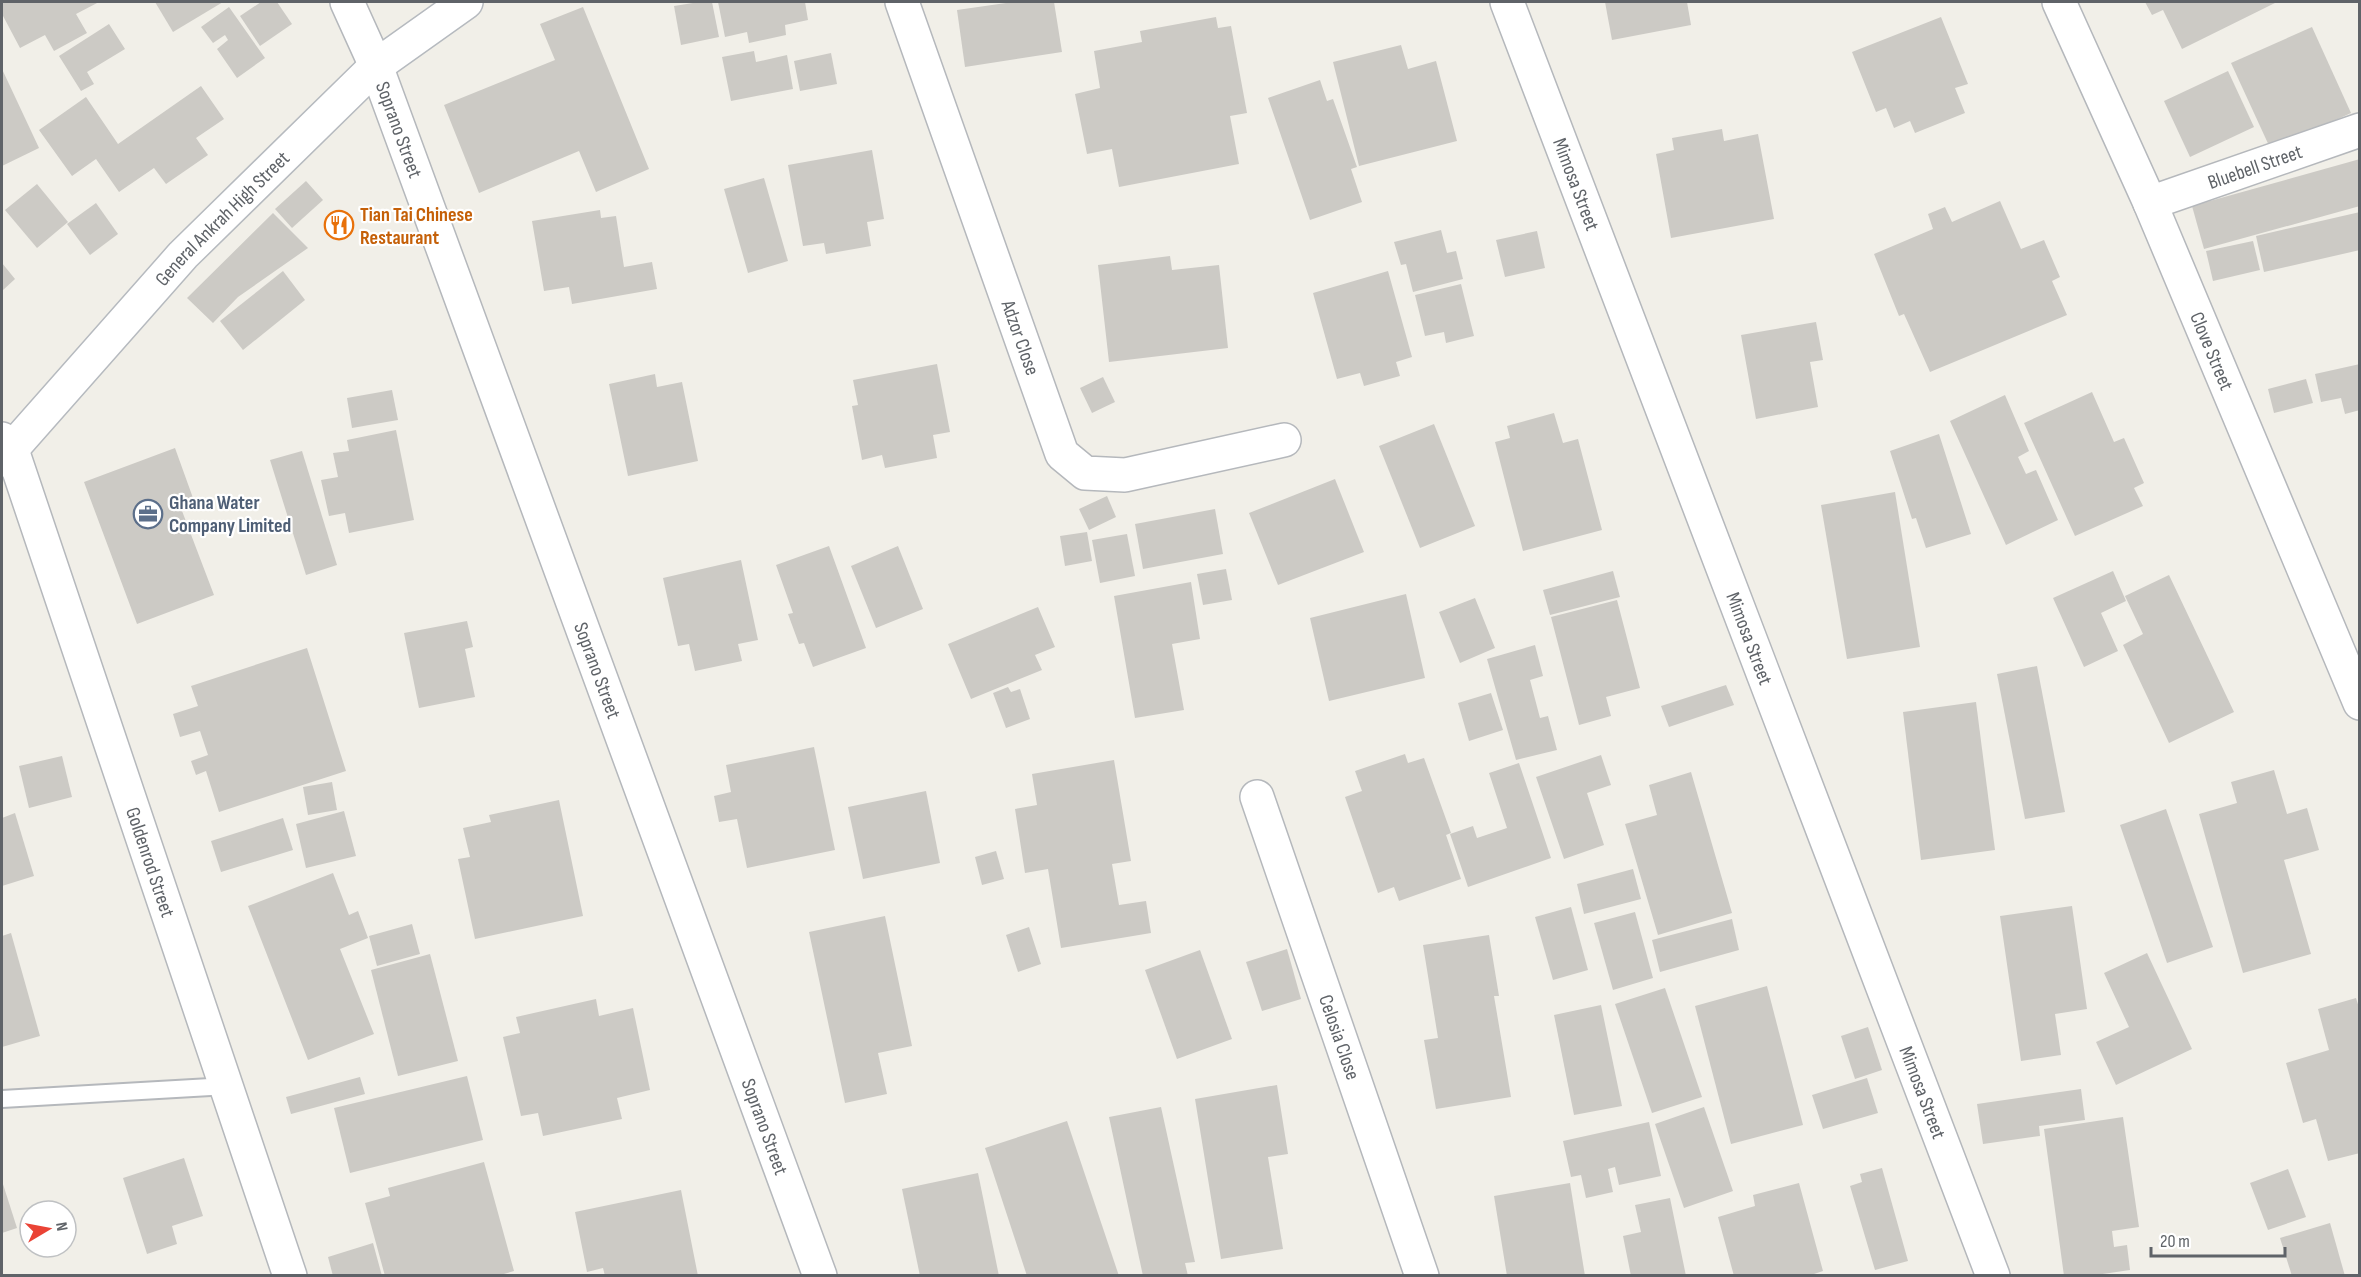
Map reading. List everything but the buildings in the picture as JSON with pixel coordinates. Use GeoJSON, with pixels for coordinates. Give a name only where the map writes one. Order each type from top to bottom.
{"type":"FeatureCollection","features":[{"type":"Feature","properties":{"kind":"street","name":"Soprano Street"},"geometry":{"type":"LineString","coordinates":[[347,2],[376,66],[820,1275]]}},
{"type":"Feature","properties":{"kind":"street","name":"General Ankrah High Street"},"geometry":{"type":"LineString","coordinates":[[5,449],[183,255],[376,66],[466,2]]}},
{"type":"Feature","properties":{"kind":"street","name":"Adzor Close"},"geometry":{"type":"LineString","coordinates":[[902,2],[1062,454],[1085,473],[1125,475],[1284,440]]}},
{"type":"Feature","properties":{"kind":"street","name":"Mimosa Street"},"geometry":{"type":"LineString","coordinates":[[1507,2],[1993,1275]]}},
{"type":"Feature","properties":{"kind":"street","name":"Clove Street"},"geometry":{"type":"LineString","coordinates":[[2059,2],[2150,203],[2360,704]]}},
{"type":"Feature","properties":{"kind":"street","name":"Bluebell Street"},"geometry":{"type":"LineString","coordinates":[[2150,203],[2360,130]]}},
{"type":"Feature","properties":{"kind":"street","name":"Goldenrod Street"},"geometry":{"type":"LineString","coordinates":[[5,449],[228,1086],[290,1275]]}},
{"type":"Feature","properties":{"kind":"street","name":"Celosia Close"},"geometry":{"type":"LineString","coordinates":[[1257,797],[1422,1275]]}},
{"type":"Feature","properties":{"kind":"lane"},"geometry":{"type":"LineString","coordinates":[[2,1099],[228,1086]]}},
{"type":"Feature","properties":{"kind":"place","name":"Tian Tai Chinese Restaurant"},"geometry":{"type":"Point","coordinates":[339,225]}},
{"type":"Feature","properties":{"kind":"place","name":"Ghana Water Company Limited"},"geometry":{"type":"Point","coordinates":[148,514]}}]}
